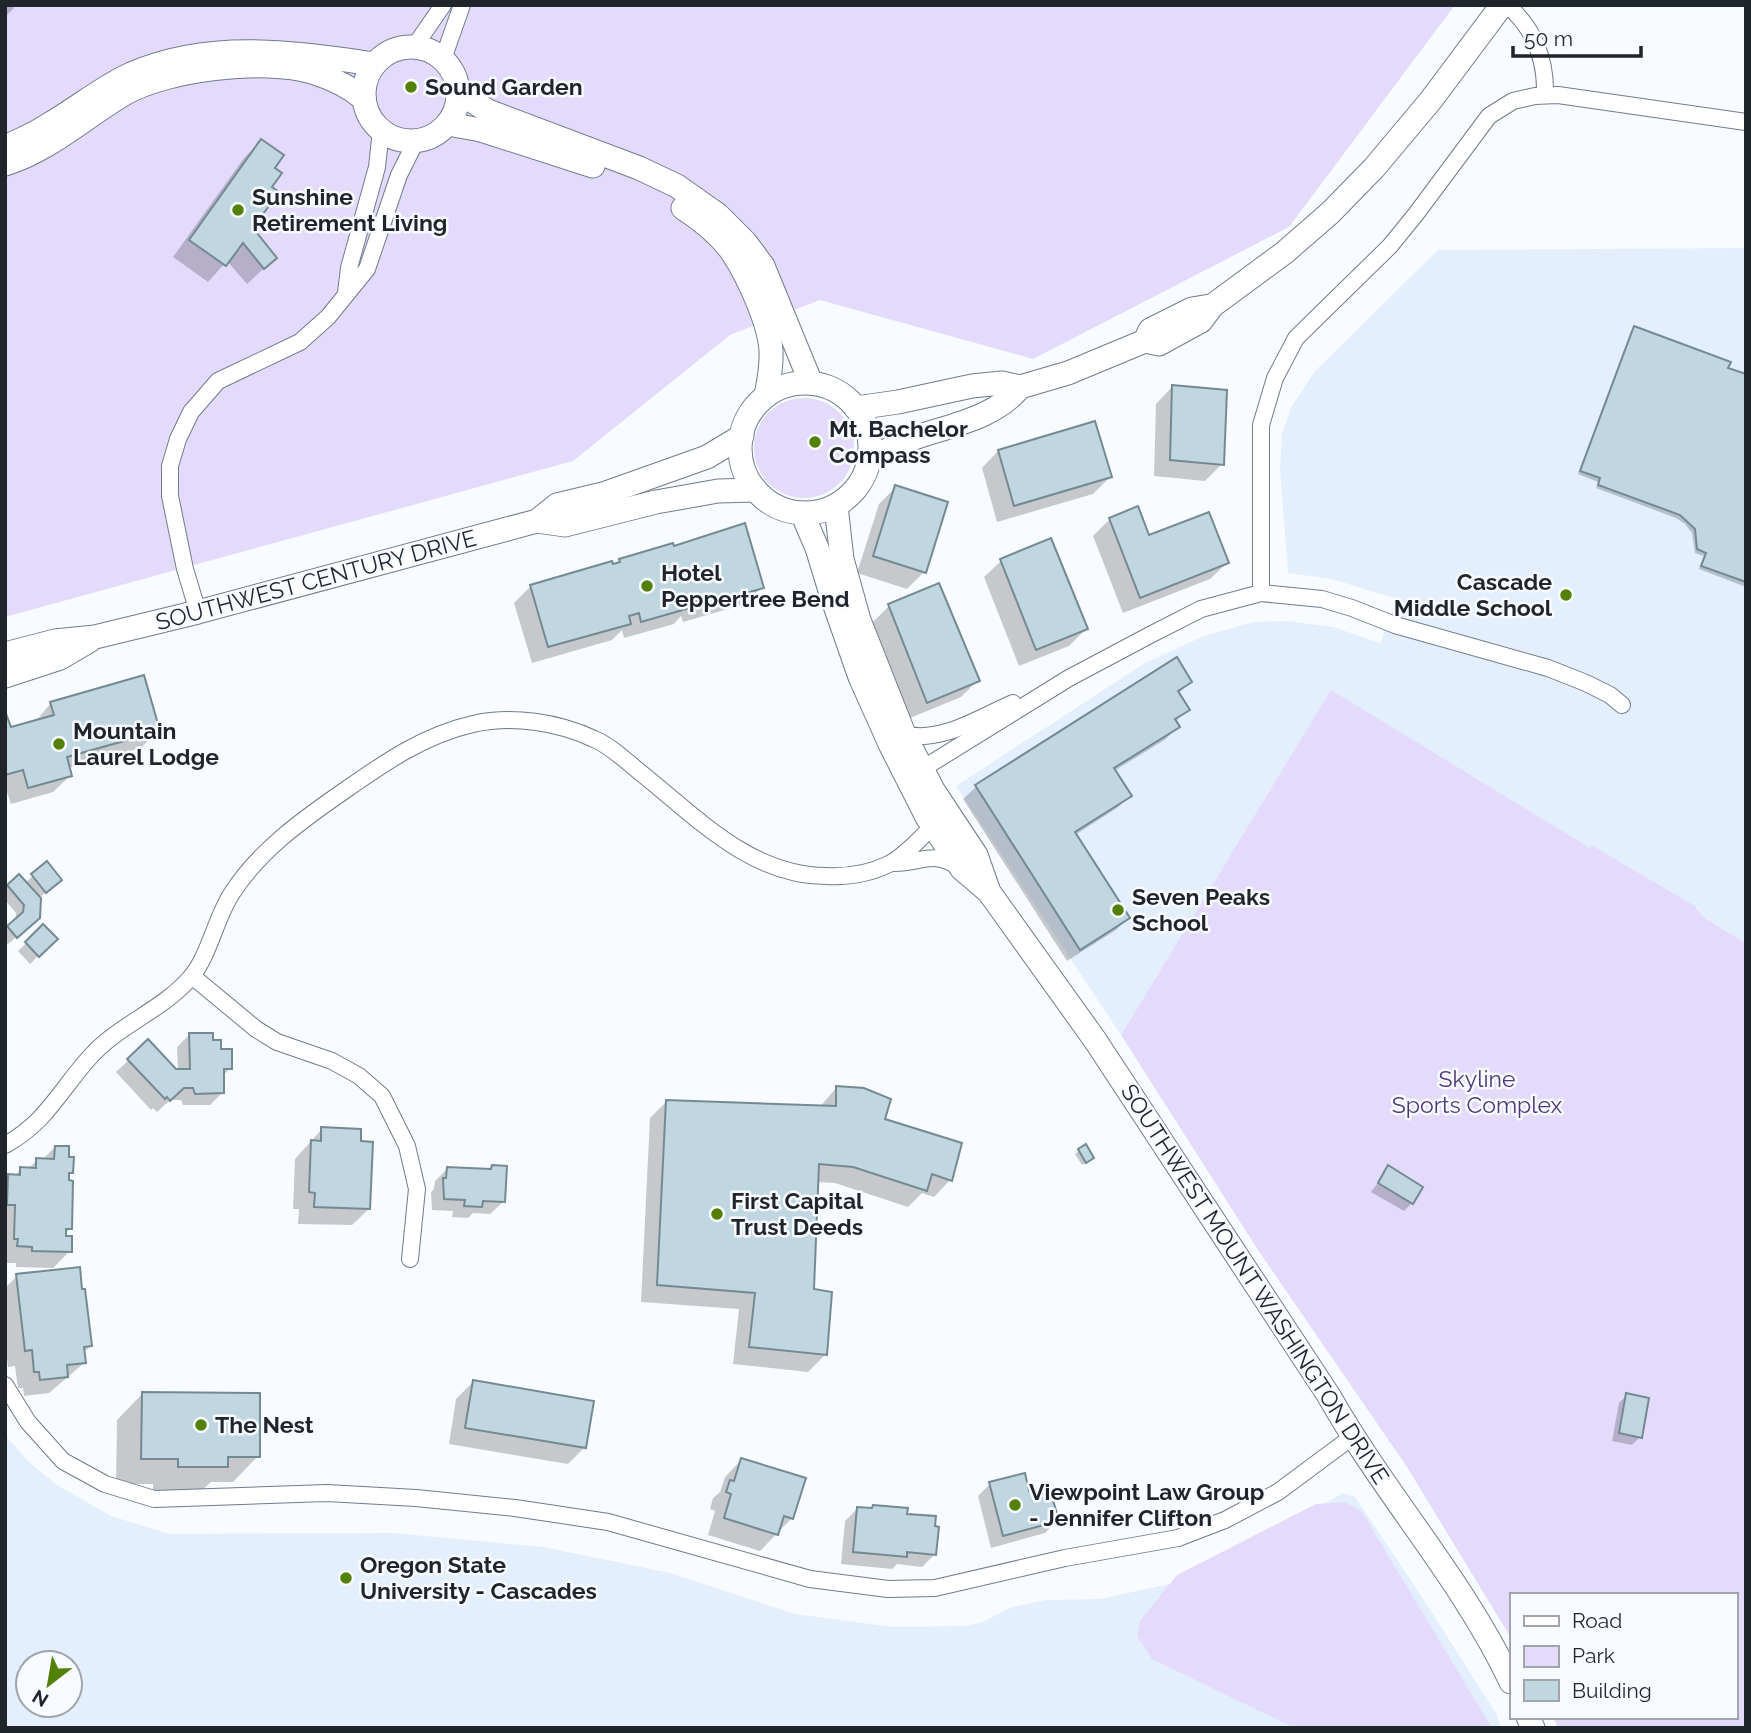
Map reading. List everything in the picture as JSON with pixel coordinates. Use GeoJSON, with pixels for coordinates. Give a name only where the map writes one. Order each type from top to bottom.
{"type":"FeatureCollection","features":[{"type":"Feature","properties":{"kind":"main road"},"geometry":{"type":"LineString","coordinates":[[856,408],[972,386],[1002,383],[1020,387],[1068,373],[1145,341],[1150,330],[1192,309],[1212,306],[1284,253],[1330,213],[1374,168],[1431,100],[1504,5]]}},
{"type":"Feature","properties":{"kind":"main road"},"geometry":{"type":"LineString","coordinates":[[414,47],[430,50],[443,60],[451,69],[458,92],[454,114],[448,124],[439,132],[416,141],[392,137],[381,130],[367,111],[364,99],[364,86],[374,64],[399,48],[414,47]]}},
{"type":"Feature","properties":{"kind":"main road"},"geometry":{"type":"LineString","coordinates":[[5,147],[48,126],[107,86],[132,74],[159,64],[211,52],[275,51],[374,64]]}},
{"type":"Feature","properties":{"kind":"main road"},"geometry":{"type":"LineString","coordinates":[[5,164],[62,136],[126,93],[176,74],[225,68],[271,67],[310,71],[334,80],[364,99]]}},
{"type":"Feature","properties":{"kind":"main road"},"geometry":{"type":"LineString","coordinates":[[458,92],[488,111],[639,167],[677,186],[718,215],[746,243],[762,266],[810,383]]}},
{"type":"Feature","properties":{"kind":"main road"},"geometry":{"type":"LineString","coordinates":[[448,124],[481,130],[544,152],[627,175],[658,190],[699,219],[731,251],[767,327],[772,356],[766,396]]}},
{"type":"Feature","properties":{"kind":"main road"},"geometry":{"type":"LineString","coordinates":[[810,383],[828,387],[844,396],[856,408],[868,432],[870,459],[863,478],[852,494],[835,506],[819,512],[802,513],[769,502],[756,490],[746,474],[741,455],[741,436],[746,421],[766,396],[780,388],[810,383]]}},
{"type":"Feature","properties":{"kind":"main road"},"geometry":{"type":"LineString","coordinates":[[870,459],[909,440],[981,414],[1010,400],[1020,387]]}},
{"type":"Feature","properties":{"kind":"main road","name":"SOUTHWEST CENTURY DRIVE"},"geometry":{"type":"LineString","coordinates":[[537,521],[557,505],[603,494],[708,457],[741,436]]}},
{"type":"Feature","properties":{"kind":"main road","name":"SOUTHWEST CENTURY DRIVE"},"geometry":{"type":"LineString","coordinates":[[5,654],[55,641],[95,637],[198,612],[537,521],[565,525],[656,502],[718,491],[756,490]]}},
{"type":"Feature","properties":{"kind":"main road","name":"SOUTHWEST MOUNT WASHINGTON DRIVE"},"geometry":{"type":"LineString","coordinates":[[835,506],[842,559],[859,620],[904,734],[914,773],[933,826],[962,869],[989,892],[1095,1040],[1329,1396],[1352,1437],[1451,1578],[1510,1680]]}},
{"type":"Feature","properties":{"kind":"main road","name":"SOUTHWEST MOUNT WASHINGTON DRIVE"},"geometry":{"type":"LineString","coordinates":[[802,513],[817,548],[860,677],[914,773],[933,790],[976,855],[989,892]]}},
{"type":"Feature","properties":{"kind":"main road","name":"SOUTHWEST CENTURY DRIVE"},"geometry":{"type":"LineString","coordinates":[[5,676],[60,658],[95,637]]}},
{"type":"Feature","properties":{"kind":"street"},"geometry":{"type":"LineString","coordinates":[[414,47],[443,5]]}},
{"type":"Feature","properties":{"kind":"street"},"geometry":{"type":"LineString","coordinates":[[443,60],[463,5]]}},
{"type":"Feature","properties":{"kind":"street"},"geometry":{"type":"LineString","coordinates":[[1504,5],[1527,26],[1534,38],[1541,55],[1545,95]]}},
{"type":"Feature","properties":{"kind":"street"},"geometry":{"type":"LineString","coordinates":[[1261,593],[1261,425],[1275,378],[1296,338],[1390,246],[1489,116],[1513,101],[1558,95],[1746,122]]}},
{"type":"Feature","properties":{"kind":"street"},"geometry":{"type":"LineString","coordinates":[[346,293],[349,268],[377,167],[381,130]]}},
{"type":"Feature","properties":{"kind":"street"},"geometry":{"type":"LineString","coordinates":[[198,612],[185,569],[170,495],[170,466],[191,412],[218,382],[300,342],[328,317],[367,270],[399,175],[416,141]]}},
{"type":"Feature","properties":{"kind":"street"},"geometry":{"type":"LineString","coordinates":[[904,734],[915,737],[940,735],[1069,678],[1201,609],[1261,593],[1322,599],[1395,625],[1548,668],[1610,695],[1622,705]]}},
{"type":"Feature","properties":{"kind":"street"},"geometry":{"type":"LineString","coordinates":[[914,773],[1069,678]]}},
{"type":"Feature","properties":{"kind":"street"},"geometry":{"type":"LineString","coordinates":[[5,1144],[23,1135],[43,1118],[90,1056],[109,1039],[168,998],[192,976],[230,895],[254,863],[292,828],[391,759],[438,734],[476,723],[539,722],[596,740],[728,842],[758,862],[786,872],[848,877],[892,863],[909,864],[934,856],[952,862],[962,869]]}},
{"type":"Feature","properties":{"kind":"street"},"geometry":{"type":"LineString","coordinates":[[892,863],[933,826]]}},
{"type":"Feature","properties":{"kind":"street"},"geometry":{"type":"LineString","coordinates":[[192,976],[256,1029],[277,1042],[332,1061],[359,1076],[382,1096],[407,1146],[417,1189],[410,1259]]}},
{"type":"Feature","properties":{"kind":"street"},"geometry":{"type":"LineString","coordinates":[[5,1385],[29,1422],[63,1461],[105,1484],[154,1499],[327,1493],[515,1508],[608,1522],[810,1579],[888,1590],[935,1588],[1065,1558],[1178,1538],[1225,1520],[1278,1492],[1352,1437]]}},
{"type":"Feature","properties":{"kind":"shaded area","name":"Cascade Middle School"},"geometry":{"type":"Polygon","coordinates":[[[1746,248],[1746,943],[1331,691],[1121,1035],[956,786],[1145,663],[1204,636],[1254,622],[1287,621],[1333,627],[1380,643],[1397,599],[1332,579],[1288,573],[1280,468],[1282,433],[1292,406],[1315,371],[1438,250],[1746,248]]]}},
{"type":"Feature","properties":{"kind":"shaded area","name":"Oregon State University - Cascades"},"geometry":{"type":"Polygon","coordinates":[[[5,1435],[29,1462],[57,1485],[111,1516],[169,1534],[393,1533],[543,1547],[670,1573],[795,1614],[893,1627],[965,1626],[983,1622],[1012,1607],[1047,1600],[1100,1599],[1170,1584],[1243,1555],[1342,1493],[1355,1497],[1497,1715],[1501,1728],[5,1728],[5,1435]]]}},
{"type":"Feature","properties":{"kind":"green space"},"geometry":{"type":"Polygon","coordinates":[[[5,5],[1455,5],[1289,227],[1033,359],[820,300],[730,335],[573,461],[5,617],[5,5]]]}},
{"type":"Feature","properties":{"kind":"green space"},"geometry":{"type":"Polygon","coordinates":[[[804,398],[823,401],[840,412],[851,429],[854,448],[851,467],[840,484],[823,495],[804,498],[785,495],[768,484],[757,467],[754,448],[757,429],[768,412],[785,401],[804,398]]]}},
{"type":"Feature","properties":{"kind":"green space","name":"Skyline Sports Complex"},"geometry":{"type":"Polygon","coordinates":[[[1331,690],[1590,848],[1591,845],[1693,905],[1706,919],[1746,943],[1746,1728],[1558,1728],[1554,1719],[1737,1719],[1737,1593],[1510,1593],[1510,1636],[1407,1467],[1258,1250],[1121,1035],[1331,690]]]}},
{"type":"Feature","properties":{"kind":"green space"},"geometry":{"type":"Polygon","coordinates":[[[1345,1502],[1362,1512],[1492,1728],[1295,1728],[1152,1659],[1137,1636],[1140,1621],[1177,1575],[1316,1504],[1345,1502]]]}},
{"type":"Feature","properties":{"kind":"building","name":"Sunshine Retirement Living"},"geometry":{"type":"Polygon","coordinates":[[[261,139],[284,155],[275,168],[282,173],[272,187],[279,192],[253,228],[277,258],[264,269],[243,243],[226,266],[189,240],[261,139]]]}},
{"type":"Feature","properties":{"kind":"building"},"geometry":{"type":"Polygon","coordinates":[[[1634,326],[1731,362],[1728,368],[1746,374],[1746,582],[1701,566],[1706,553],[1697,549],[1695,529],[1680,515],[1598,485],[1600,478],[1580,471],[1634,326]]]}},
{"type":"Feature","properties":{"kind":"building"},"geometry":{"type":"Polygon","coordinates":[[[1172,385],[1227,390],[1224,465],[1170,460],[1172,385]]]}},
{"type":"Feature","properties":{"kind":"building"},"geometry":{"type":"Polygon","coordinates":[[[1095,421],[1112,477],[1014,506],[998,450],[1095,421]]]}},
{"type":"Feature","properties":{"kind":"building"},"geometry":{"type":"Polygon","coordinates":[[[895,485],[948,502],[926,573],[873,556],[895,485]]]}},
{"type":"Feature","properties":{"kind":"building"},"geometry":{"type":"Polygon","coordinates":[[[1138,506],[1149,535],[1209,512],[1229,563],[1140,598],[1109,518],[1138,506]]]}},
{"type":"Feature","properties":{"kind":"building","name":"Hotel Peppertree Bend"},"geometry":{"type":"Polygon","coordinates":[[[745,523],[764,588],[700,606],[698,600],[691,602],[693,607],[641,622],[639,613],[629,616],[631,624],[548,647],[530,585],[612,561],[613,564],[620,562],[619,559],[673,543],[674,546],[745,523]]]}},
{"type":"Feature","properties":{"kind":"building"},"geometry":{"type":"Polygon","coordinates":[[[1051,538],[1088,629],[1036,650],[1000,559],[1051,538]]]}},
{"type":"Feature","properties":{"kind":"building"},"geometry":{"type":"Polygon","coordinates":[[[939,583],[980,681],[927,703],[888,604],[939,583]]]}},
{"type":"Feature","properties":{"kind":"building"},"geometry":{"type":"Polygon","coordinates":[[[1177,657],[1192,682],[1178,691],[1190,710],[1175,719],[1180,727],[1114,768],[1132,796],[1075,832],[1130,918],[1080,950],[975,785],[1177,657]]]}},
{"type":"Feature","properties":{"kind":"building","name":"Mountain Laurel Lodge"},"geometry":{"type":"Polygon","coordinates":[[[144,675],[160,731],[67,757],[72,776],[28,788],[23,770],[5,775],[5,711],[11,727],[54,715],[50,702],[144,675]]]}},
{"type":"Feature","properties":{"kind":"building"},"geometry":{"type":"Polygon","coordinates":[[[47,861],[62,880],[46,893],[31,874],[47,861]]]}},
{"type":"Feature","properties":{"kind":"building"},"geometry":{"type":"Polygon","coordinates":[[[19,874],[41,898],[40,918],[17,938],[7,926],[23,912],[24,905],[7,885],[19,874]]]}},
{"type":"Feature","properties":{"kind":"building"},"geometry":{"type":"Polygon","coordinates":[[[43,924],[58,939],[39,957],[25,942],[43,924]]]}},
{"type":"Feature","properties":{"kind":"building"},"geometry":{"type":"Polygon","coordinates":[[[189,1033],[213,1033],[213,1040],[221,1040],[221,1049],[232,1049],[232,1069],[224,1069],[224,1093],[195,1094],[193,1088],[184,1088],[170,1101],[127,1059],[148,1039],[176,1069],[190,1069],[189,1033]]]}},
{"type":"Feature","properties":{"kind":"building"},"geometry":{"type":"Polygon","coordinates":[[[836,1086],[864,1088],[891,1099],[885,1119],[962,1143],[952,1181],[932,1174],[927,1191],[853,1167],[819,1164],[814,1289],[832,1292],[827,1355],[749,1347],[755,1293],[657,1285],[666,1100],[836,1106],[836,1086]]]}},
{"type":"Feature","properties":{"kind":"building"},"geometry":{"type":"Polygon","coordinates":[[[321,1127],[361,1129],[361,1141],[373,1142],[370,1209],[314,1207],[315,1193],[309,1192],[311,1140],[321,1141],[321,1127]]]}},
{"type":"Feature","properties":{"kind":"building"},"geometry":{"type":"Polygon","coordinates":[[[1086,1144],[1094,1158],[1086,1163],[1078,1149],[1086,1144]]]}},
{"type":"Feature","properties":{"kind":"building"},"geometry":{"type":"Polygon","coordinates":[[[55,1146],[69,1146],[69,1157],[74,1157],[73,1173],[69,1173],[69,1180],[73,1181],[72,1229],[66,1229],[66,1236],[72,1236],[72,1252],[32,1251],[32,1247],[17,1246],[18,1239],[14,1239],[15,1205],[7,1205],[8,1174],[20,1175],[20,1167],[36,1168],[36,1158],[54,1159],[55,1146]]]}},
{"type":"Feature","properties":{"kind":"building"},"geometry":{"type":"Polygon","coordinates":[[[492,1165],[507,1166],[505,1202],[483,1201],[482,1207],[464,1206],[465,1200],[444,1199],[443,1178],[446,1178],[447,1167],[491,1169],[492,1165]]]}},
{"type":"Feature","properties":{"kind":"building"},"geometry":{"type":"Polygon","coordinates":[[[1388,1165],[1423,1187],[1413,1204],[1378,1183],[1388,1165]]]}},
{"type":"Feature","properties":{"kind":"building"},"geometry":{"type":"Polygon","coordinates":[[[80,1267],[92,1346],[84,1347],[86,1363],[67,1365],[68,1377],[40,1380],[39,1372],[34,1372],[32,1350],[25,1351],[16,1274],[80,1267]]]}},
{"type":"Feature","properties":{"kind":"building"},"geometry":{"type":"Polygon","coordinates":[[[473,1380],[594,1401],[586,1448],[465,1428],[473,1380]]]}},
{"type":"Feature","properties":{"kind":"building","name":"The Nest"},"geometry":{"type":"Polygon","coordinates":[[[142,1392],[260,1393],[260,1457],[228,1457],[228,1467],[178,1467],[178,1459],[141,1459],[142,1392]]]}},
{"type":"Feature","properties":{"kind":"building"},"geometry":{"type":"Polygon","coordinates":[[[1626,1393],[1649,1398],[1642,1438],[1619,1433],[1626,1393]]]}},
{"type":"Feature","properties":{"kind":"building"},"geometry":{"type":"Polygon","coordinates":[[[741,1458],[806,1478],[793,1519],[784,1516],[778,1535],[724,1518],[731,1494],[726,1492],[730,1480],[734,1481],[741,1458]]]}},
{"type":"Feature","properties":{"kind":"building"},"geometry":{"type":"Polygon","coordinates":[[[1025,1473],[1029,1491],[1049,1486],[1059,1521],[1003,1536],[989,1482],[1025,1473]]]}},
{"type":"Feature","properties":{"kind":"building"},"geometry":{"type":"Polygon","coordinates":[[[873,1505],[908,1508],[907,1514],[936,1516],[935,1526],[939,1527],[936,1555],[907,1552],[907,1557],[853,1552],[857,1507],[872,1508],[873,1505]]]}},
{"type":"Feature","properties":{"kind":"place","name":"Sound Garden"},"geometry":{"type":"Point","coordinates":[411,87]}},
{"type":"Feature","properties":{"kind":"place","name":"Sunshine Retirement Living"},"geometry":{"type":"Point","coordinates":[238,210]}},
{"type":"Feature","properties":{"kind":"place","name":"Mt. Bachelor Compass"},"geometry":{"type":"Point","coordinates":[815,442]}},
{"type":"Feature","properties":{"kind":"place","name":"Hotel Peppertree Bend"},"geometry":{"type":"Point","coordinates":[647,586]}},
{"type":"Feature","properties":{"kind":"place","name":"Cascade Middle School"},"geometry":{"type":"Point","coordinates":[1566,595]}},
{"type":"Feature","properties":{"kind":"place","name":"Mountain Laurel Lodge"},"geometry":{"type":"Point","coordinates":[59,744]}},
{"type":"Feature","properties":{"kind":"place","name":"Seven Peaks School"},"geometry":{"type":"Point","coordinates":[1118,910]}},
{"type":"Feature","properties":{"kind":"place","name":"First Capital Trust Deeds"},"geometry":{"type":"Point","coordinates":[717,1214]}},
{"type":"Feature","properties":{"kind":"place","name":"The Nest"},"geometry":{"type":"Point","coordinates":[201,1425]}},
{"type":"Feature","properties":{"kind":"place","name":"Viewpoint Law Group - Jennifer Clifton"},"geometry":{"type":"Point","coordinates":[1015,1505]}},
{"type":"Feature","properties":{"kind":"place","name":"Oregon State University - Cascades"},"geometry":{"type":"Point","coordinates":[346,1578]}}]}
